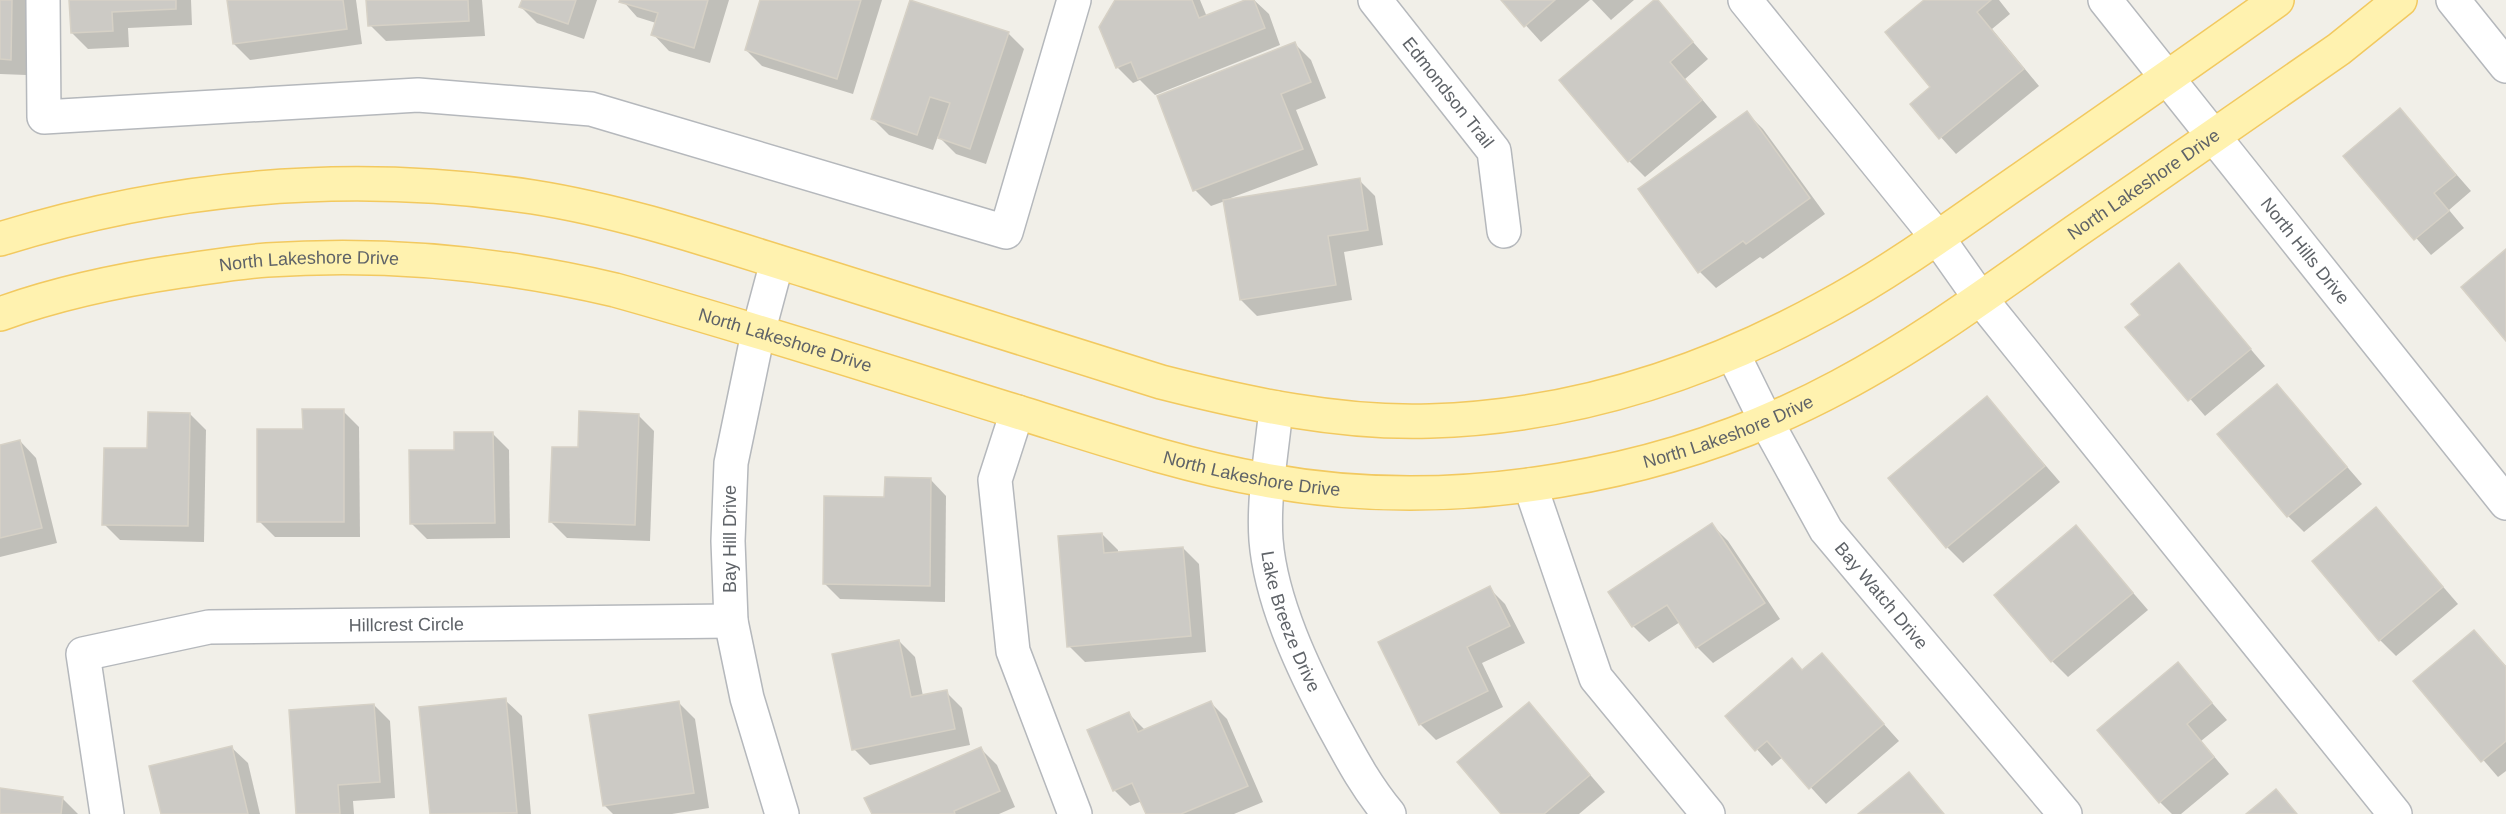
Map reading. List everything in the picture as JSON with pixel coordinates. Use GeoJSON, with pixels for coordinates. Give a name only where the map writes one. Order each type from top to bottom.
{"type":"FeatureCollection","features":[{"type":"Feature","properties":{"kind":"main road"},"geometry":{"type":"LineString","coordinates":[[0,239],[108,209],[173,197],[294,185],[390,184],[531,197],[582,206],[777,262],[1161,382],[1276,408],[1369,419],[1430,421],[1520,413],[1550,409],[1616,394],[1733,354],[1827,307],[1937,237],[2277,0]]}},
{"type":"Feature","properties":{"kind":"main road","name":"North Lakeshore Drive"},"geometry":{"type":"LineString","coordinates":[[0,314],[87,289],[170,273],[265,260],[372,257],[469,264],[560,277],[658,302],[1092,436],[1216,470],[1269,481],[1393,492],[1530,485],[1619,469],[1672,456],[1802,405],[1885,361],[1980,298],[2339,49],[2400,0]]}},
{"type":"Feature","properties":{"kind":"street"},"geometry":{"type":"LineString","coordinates":[[43,0],[44,117],[418,95],[591,110],[1006,232],[1074,0]]}},
{"type":"Feature","properties":{"kind":"street","name":"Edmondson Trail"},"geometry":{"type":"LineString","coordinates":[[1375,0],[1494,151],[1504,231]]}},
{"type":"Feature","properties":{"kind":"street"},"geometry":{"type":"LineString","coordinates":[[1745,0],[1937,237],[1980,298],[2395,814]]}},
{"type":"Feature","properties":{"kind":"street","name":"North Hills Drive"},"geometry":{"type":"LineString","coordinates":[[2105,0],[2506,503]]}},
{"type":"Feature","properties":{"kind":"street"},"geometry":{"type":"LineString","coordinates":[[2453,0],[2506,66]]}},
{"type":"Feature","properties":{"kind":"street","name":"Bay Hill Drive"},"geometry":{"type":"LineString","coordinates":[[777,262],[758,333],[731,463],[728,541],[730,621],[747,698],[782,814]]}},
{"type":"Feature","properties":{"kind":"street","name":"Bay Watch Drive"},"geometry":{"type":"LineString","coordinates":[[1733,354],[1766,421],[1826,530],[2065,814]]}},
{"type":"Feature","properties":{"kind":"street","name":"Lake Breeze Drive"},"geometry":{"type":"LineString","coordinates":[[1276,408],[1266,538],[1270,575],[1301,661],[1366,787],[1389,814]]}},
{"type":"Feature","properties":{"kind":"street"},"geometry":{"type":"LineString","coordinates":[[1017,412],[995,480],[1013,651],[1075,814]]}},
{"type":"Feature","properties":{"kind":"street"},"geometry":{"type":"LineString","coordinates":[[1530,485],[1596,678],[1707,814]]}},
{"type":"Feature","properties":{"kind":"street","name":"Hillcrest Circle"},"geometry":{"type":"LineString","coordinates":[[107,814],[83,654],[209,627],[730,621]]}},
{"type":"Feature","properties":{"kind":"building"},"geometry":{"type":"Polygon","coordinates":[[[0,0],[12,0],[11,60],[0,59],[0,0]]]}},
{"type":"Feature","properties":{"kind":"building"},"geometry":{"type":"Polygon","coordinates":[[[69,0],[176,0],[176,9],[112,12],[113,31],[71,33],[69,0]]]}},
{"type":"Feature","properties":{"kind":"building"},"geometry":{"type":"Polygon","coordinates":[[[227,0],[343,0],[347,29],[233,44],[227,0]]]}},
{"type":"Feature","properties":{"kind":"building"},"geometry":{"type":"Polygon","coordinates":[[[366,0],[468,0],[469,21],[368,26],[366,0]]]}},
{"type":"Feature","properties":{"kind":"building"},"geometry":{"type":"Polygon","coordinates":[[[522,0],[576,0],[568,24],[519,7],[522,0]]]}},
{"type":"Feature","properties":{"kind":"building"},"geometry":{"type":"Polygon","coordinates":[[[620,0],[708,0],[694,48],[651,35],[658,13],[619,2],[620,0]]]}},
{"type":"Feature","properties":{"kind":"building"},"geometry":{"type":"Polygon","coordinates":[[[760,0],[861,0],[837,79],[745,50],[760,0]]]}},
{"type":"Feature","properties":{"kind":"building"},"geometry":{"type":"Polygon","coordinates":[[[910,0],[1009,32],[970,149],[938,138],[950,103],[930,97],[917,135],[871,119],[910,0]]]}},
{"type":"Feature","properties":{"kind":"building"},"geometry":{"type":"Polygon","coordinates":[[[1115,0],[1192,0],[1199,18],[1245,0],[1254,0],[1265,28],[1138,79],[1131,62],[1116,68],[1099,27],[1115,0]]]}},
{"type":"Feature","properties":{"kind":"building"},"geometry":{"type":"Polygon","coordinates":[[[1501,0],[1555,0],[1524,27],[1501,0]]]}},
{"type":"Feature","properties":{"kind":"building"},"geometry":{"type":"Polygon","coordinates":[[[1654,0],[1658,0],[1693,42],[1670,62],[1702,100],[1628,162],[1559,80],[1654,0]]]}},
{"type":"Feature","properties":{"kind":"building"},"geometry":{"type":"Polygon","coordinates":[[[1924,0],[1991,0],[1977,12],[2024,69],[1939,139],[1910,104],[1930,87],[1885,32],[1924,0]]]}},
{"type":"Feature","properties":{"kind":"building"},"geometry":{"type":"Polygon","coordinates":[[[1295,42],[1311,82],[1281,94],[1303,149],[1193,191],[1157,96],[1295,42]]]}},
{"type":"Feature","properties":{"kind":"building"},"geometry":{"type":"Polygon","coordinates":[[[2400,108],[2456,175],[2434,193],[2449,211],[2414,240],[2343,156],[2400,108]]]}},
{"type":"Feature","properties":{"kind":"building"},"geometry":{"type":"Polygon","coordinates":[[[1747,111],[1810,198],[1746,244],[1743,241],[1698,273],[1638,189],[1747,111]]]}},
{"type":"Feature","properties":{"kind":"building"},"geometry":{"type":"Polygon","coordinates":[[[1360,178],[1368,230],[1328,236],[1336,285],[1240,300],[1223,200],[1360,178]]]}},
{"type":"Feature","properties":{"kind":"building"},"geometry":{"type":"Polygon","coordinates":[[[2506,249],[2506,341],[2461,287],[2506,249]]]}},
{"type":"Feature","properties":{"kind":"building"},"geometry":{"type":"Polygon","coordinates":[[[2179,263],[2251,349],[2188,401],[2125,327],[2140,315],[2131,304],[2179,263]]]}},
{"type":"Feature","properties":{"kind":"building"},"geometry":{"type":"Polygon","coordinates":[[[2277,384],[2347,467],[2287,517],[2217,434],[2277,384]]]}},
{"type":"Feature","properties":{"kind":"building"},"geometry":{"type":"Polygon","coordinates":[[[1987,396],[2045,466],[1946,548],[1888,478],[1987,396]]]}},
{"type":"Feature","properties":{"kind":"building"},"geometry":{"type":"Polygon","coordinates":[[[302,409],[344,409],[344,522],[257,522],[257,429],[303,429],[302,409]]]}},
{"type":"Feature","properties":{"kind":"building"},"geometry":{"type":"Polygon","coordinates":[[[579,411],[639,414],[635,525],[549,522],[552,447],[578,447],[579,411]]]}},
{"type":"Feature","properties":{"kind":"building"},"geometry":{"type":"Polygon","coordinates":[[[148,412],[190,413],[188,526],[102,525],[104,448],[147,448],[148,412]]]}},
{"type":"Feature","properties":{"kind":"building"},"geometry":{"type":"Polygon","coordinates":[[[454,432],[493,432],[495,523],[410,524],[409,450],[454,450],[454,432]]]}},
{"type":"Feature","properties":{"kind":"building"},"geometry":{"type":"Polygon","coordinates":[[[20,440],[42,528],[0,538],[0,445],[20,440]]]}},
{"type":"Feature","properties":{"kind":"building"},"geometry":{"type":"Polygon","coordinates":[[[885,477],[931,478],[930,586],[823,584],[824,496],[884,497],[885,477]]]}},
{"type":"Feature","properties":{"kind":"building"},"geometry":{"type":"Polygon","coordinates":[[[2376,507],[2443,587],[2379,641],[2312,561],[2376,507]]]}},
{"type":"Feature","properties":{"kind":"building"},"geometry":{"type":"Polygon","coordinates":[[[1712,523],[1765,603],[1696,648],[1667,605],[1632,627],[1608,592],[1712,523]]]}},
{"type":"Feature","properties":{"kind":"building"},"geometry":{"type":"Polygon","coordinates":[[[2076,525],[2133,593],[2051,662],[1994,595],[2076,525]]]}},
{"type":"Feature","properties":{"kind":"building"},"geometry":{"type":"Polygon","coordinates":[[[1102,533],[1104,553],[1183,547],[1191,636],[1067,647],[1058,536],[1102,533]]]}},
{"type":"Feature","properties":{"kind":"building"},"geometry":{"type":"Polygon","coordinates":[[[1490,586],[1510,626],[1467,647],[1488,691],[1419,725],[1378,642],[1490,586]]]}},
{"type":"Feature","properties":{"kind":"building"},"geometry":{"type":"Polygon","coordinates":[[[2474,630],[2506,667],[2506,741],[2481,762],[2413,681],[2474,630]]]}},
{"type":"Feature","properties":{"kind":"building"},"geometry":{"type":"Polygon","coordinates":[[[899,640],[911,697],[947,690],[955,729],[852,750],[832,654],[899,640]]]}},
{"type":"Feature","properties":{"kind":"building"},"geometry":{"type":"Polygon","coordinates":[[[1822,653],[1884,724],[1809,789],[1767,741],[1755,751],[1725,716],[1792,658],[1802,670],[1822,653]]]}},
{"type":"Feature","properties":{"kind":"building"},"geometry":{"type":"Polygon","coordinates":[[[2178,662],[2212,703],[2187,724],[2214,757],[2159,803],[2097,730],[2178,662]]]}},
{"type":"Feature","properties":{"kind":"building"},"geometry":{"type":"Polygon","coordinates":[[[506,698],[517,813],[430,814],[419,707],[506,698]]]}},
{"type":"Feature","properties":{"kind":"building"},"geometry":{"type":"Polygon","coordinates":[[[679,701],[694,793],[603,806],[589,715],[679,701]]]}},
{"type":"Feature","properties":{"kind":"building"},"geometry":{"type":"Polygon","coordinates":[[[1211,701],[1248,786],[1181,814],[1146,814],[1132,783],[1113,791],[1087,730],[1129,712],[1138,732],[1211,701]]]}},
{"type":"Feature","properties":{"kind":"building"},"geometry":{"type":"Polygon","coordinates":[[[1529,702],[1590,775],[1544,814],[1501,814],[1457,762],[1529,702]]]}},
{"type":"Feature","properties":{"kind":"building"},"geometry":{"type":"Polygon","coordinates":[[[374,704],[380,782],[338,785],[340,814],[296,814],[289,710],[374,704]]]}},
{"type":"Feature","properties":{"kind":"building"},"geometry":{"type":"Polygon","coordinates":[[[232,746],[248,814],[161,814],[149,766],[232,746]]]}},
{"type":"Feature","properties":{"kind":"building"},"geometry":{"type":"Polygon","coordinates":[[[981,747],[1000,791],[954,811],[955,814],[872,814],[864,798],[981,747]]]}},
{"type":"Feature","properties":{"kind":"building"},"geometry":{"type":"Polygon","coordinates":[[[1909,772],[1944,814],[1858,814],[1909,772]]]}},
{"type":"Feature","properties":{"kind":"building"},"geometry":{"type":"Polygon","coordinates":[[[0,788],[63,797],[61,814],[0,814],[0,788]]]}},
{"type":"Feature","properties":{"kind":"building"},"geometry":{"type":"Polygon","coordinates":[[[2276,789],[2297,814],[2246,814],[2276,789]]]}}]}
